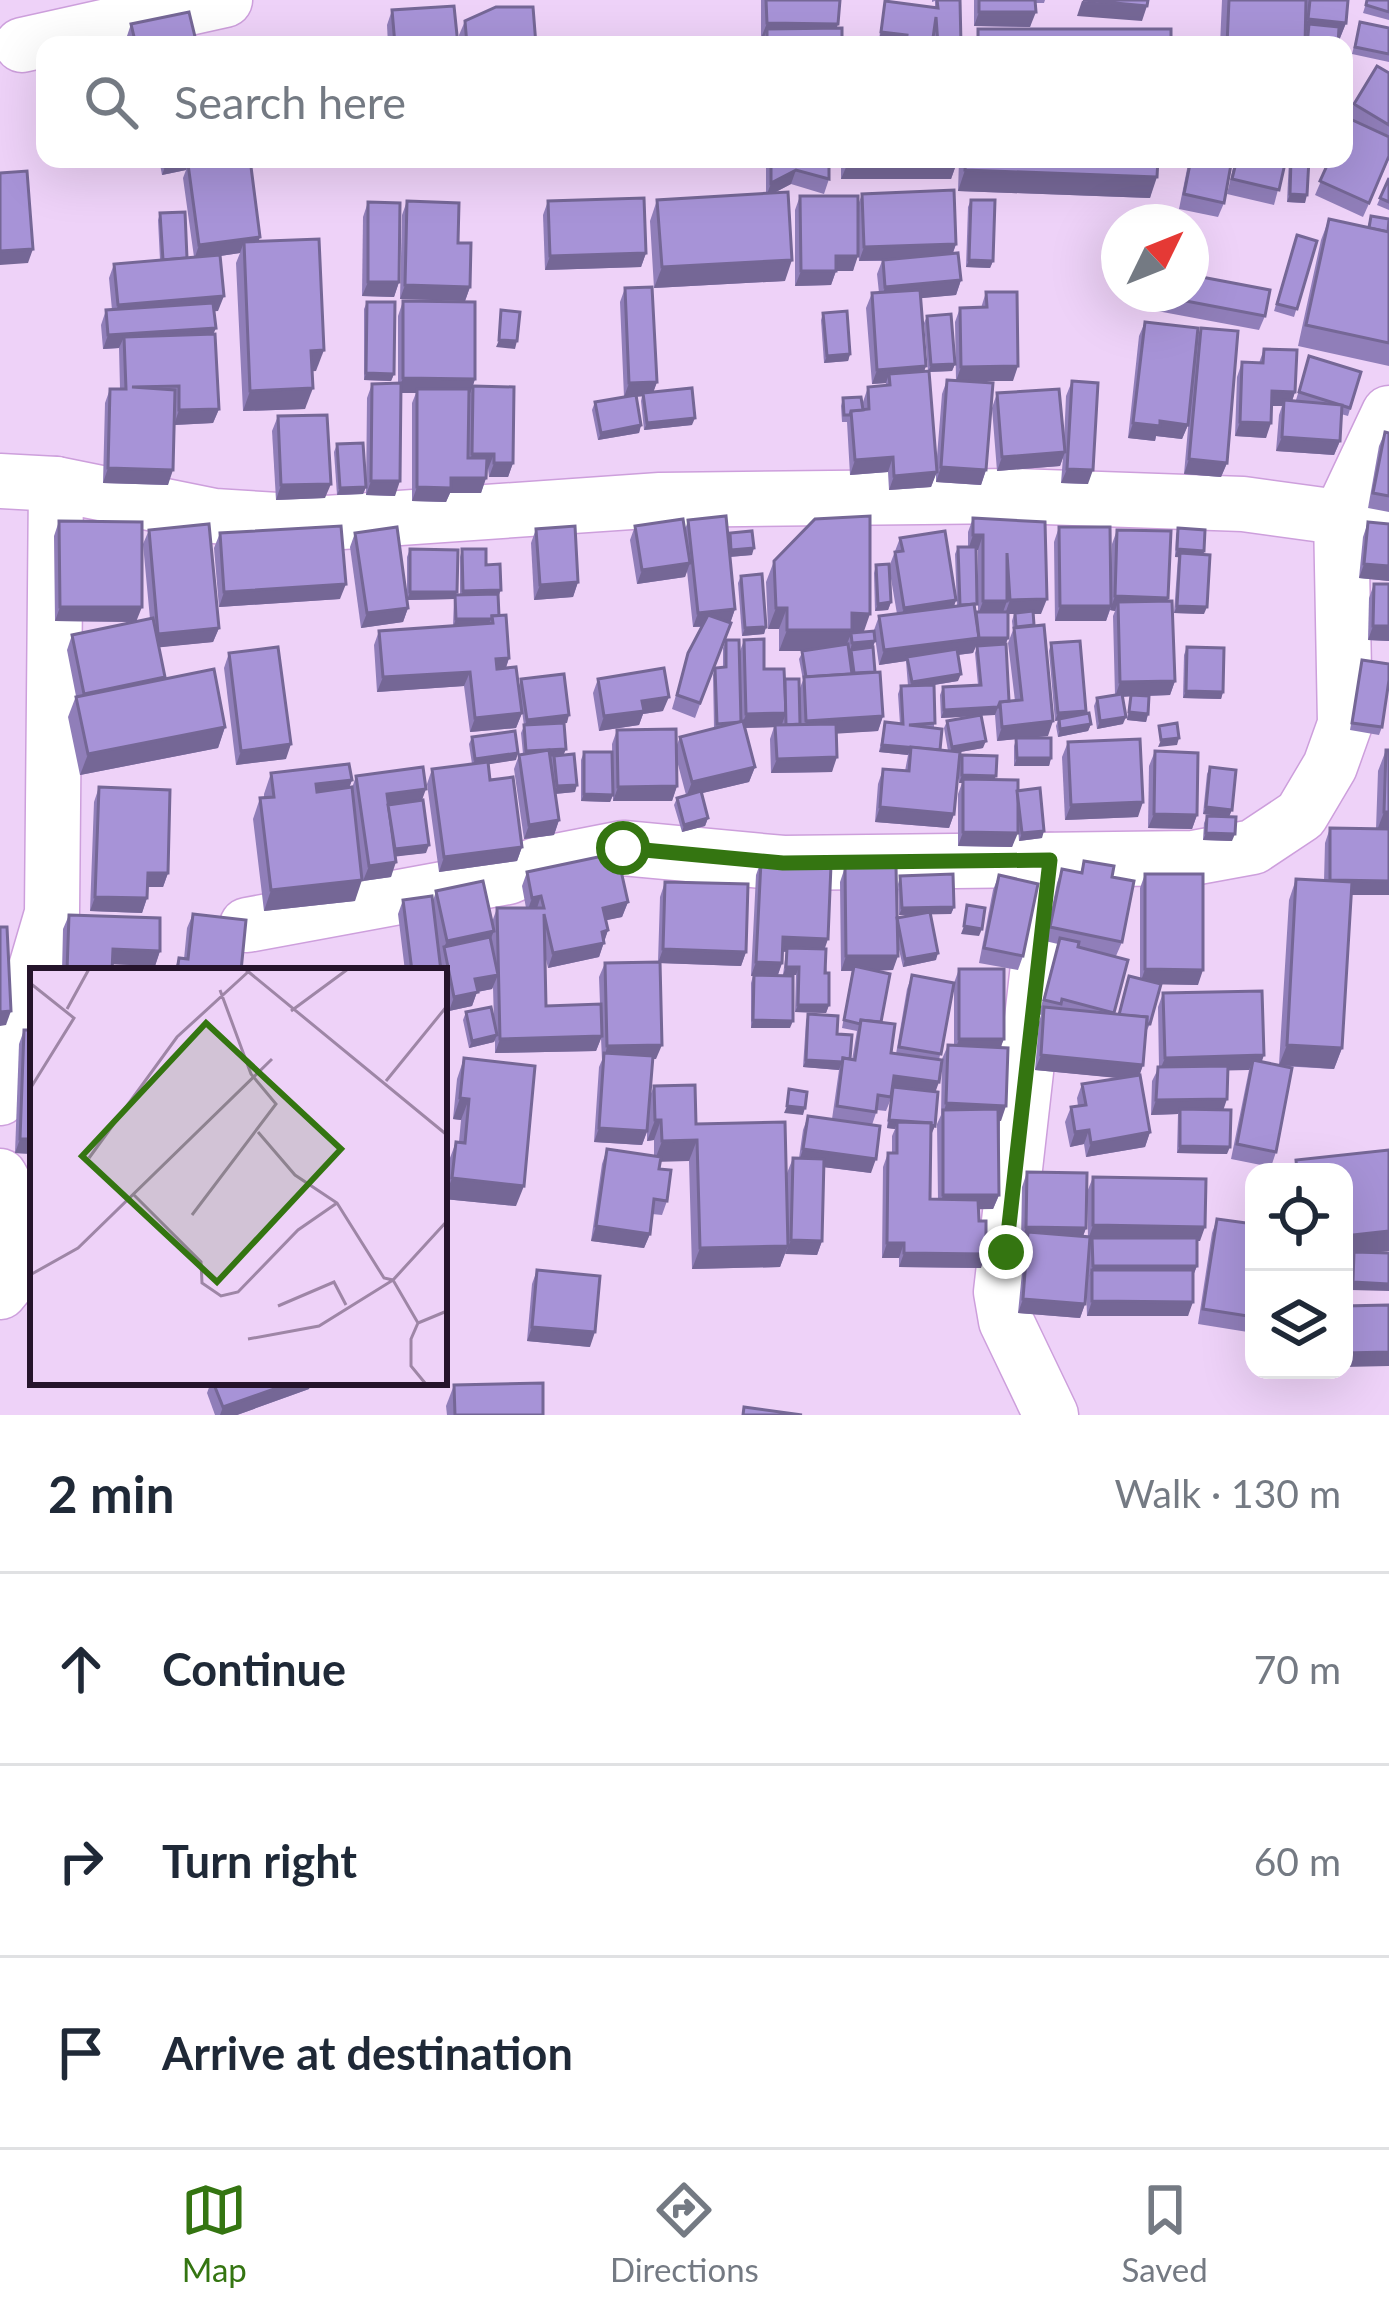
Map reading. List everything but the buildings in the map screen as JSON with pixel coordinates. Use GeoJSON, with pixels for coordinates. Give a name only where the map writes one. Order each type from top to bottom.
{"type":"FeatureCollection","features":[{"type":"Feature","properties":{"kind":"street"},"geometry":{"type":"LineString","coordinates":[[63,36],[225,0]]}},
{"type":"Feature","properties":{"kind":"street"},"geometry":{"type":"LineString","coordinates":[[22,45],[36,42]]}},
{"type":"Feature","properties":{"kind":"street"},"geometry":{"type":"LineString","coordinates":[[247,925],[508,877],[536,865],[623,848],[783,863],[1213,855],[1253,847],[1301,815],[1330,766],[1346,724],[1365,519],[1389,413]]}},
{"type":"Feature","properties":{"kind":"street"},"geometry":{"type":"LineString","coordinates":[[0,481],[56,484],[214,516],[327,523],[659,500],[1014,496],[1243,505],[1365,519]]}},
{"type":"Feature","properties":{"kind":"street"},"geometry":{"type":"LineString","coordinates":[[36,968],[52,913],[56,484]]}},
{"type":"Feature","properties":{"kind":"street"},"geometry":{"type":"LineString","coordinates":[[1050,860],[1001,1292],[1006,1321],[1051,1415]]}},
{"type":"Feature","properties":{"kind":"street"},"geometry":{"type":"LineString","coordinates":[[0,1098],[30,989]]}},
{"type":"Feature","properties":{"kind":"street"},"geometry":{"type":"LineString","coordinates":[[0,1176],[26,1224],[20,1271],[0,1292]]}},
{"type":"Feature","properties":{"kind":"route"},"geometry":{"type":"LineString","coordinates":[[623,848],[783,863],[1050,860],[1006,1252]]}}]}
